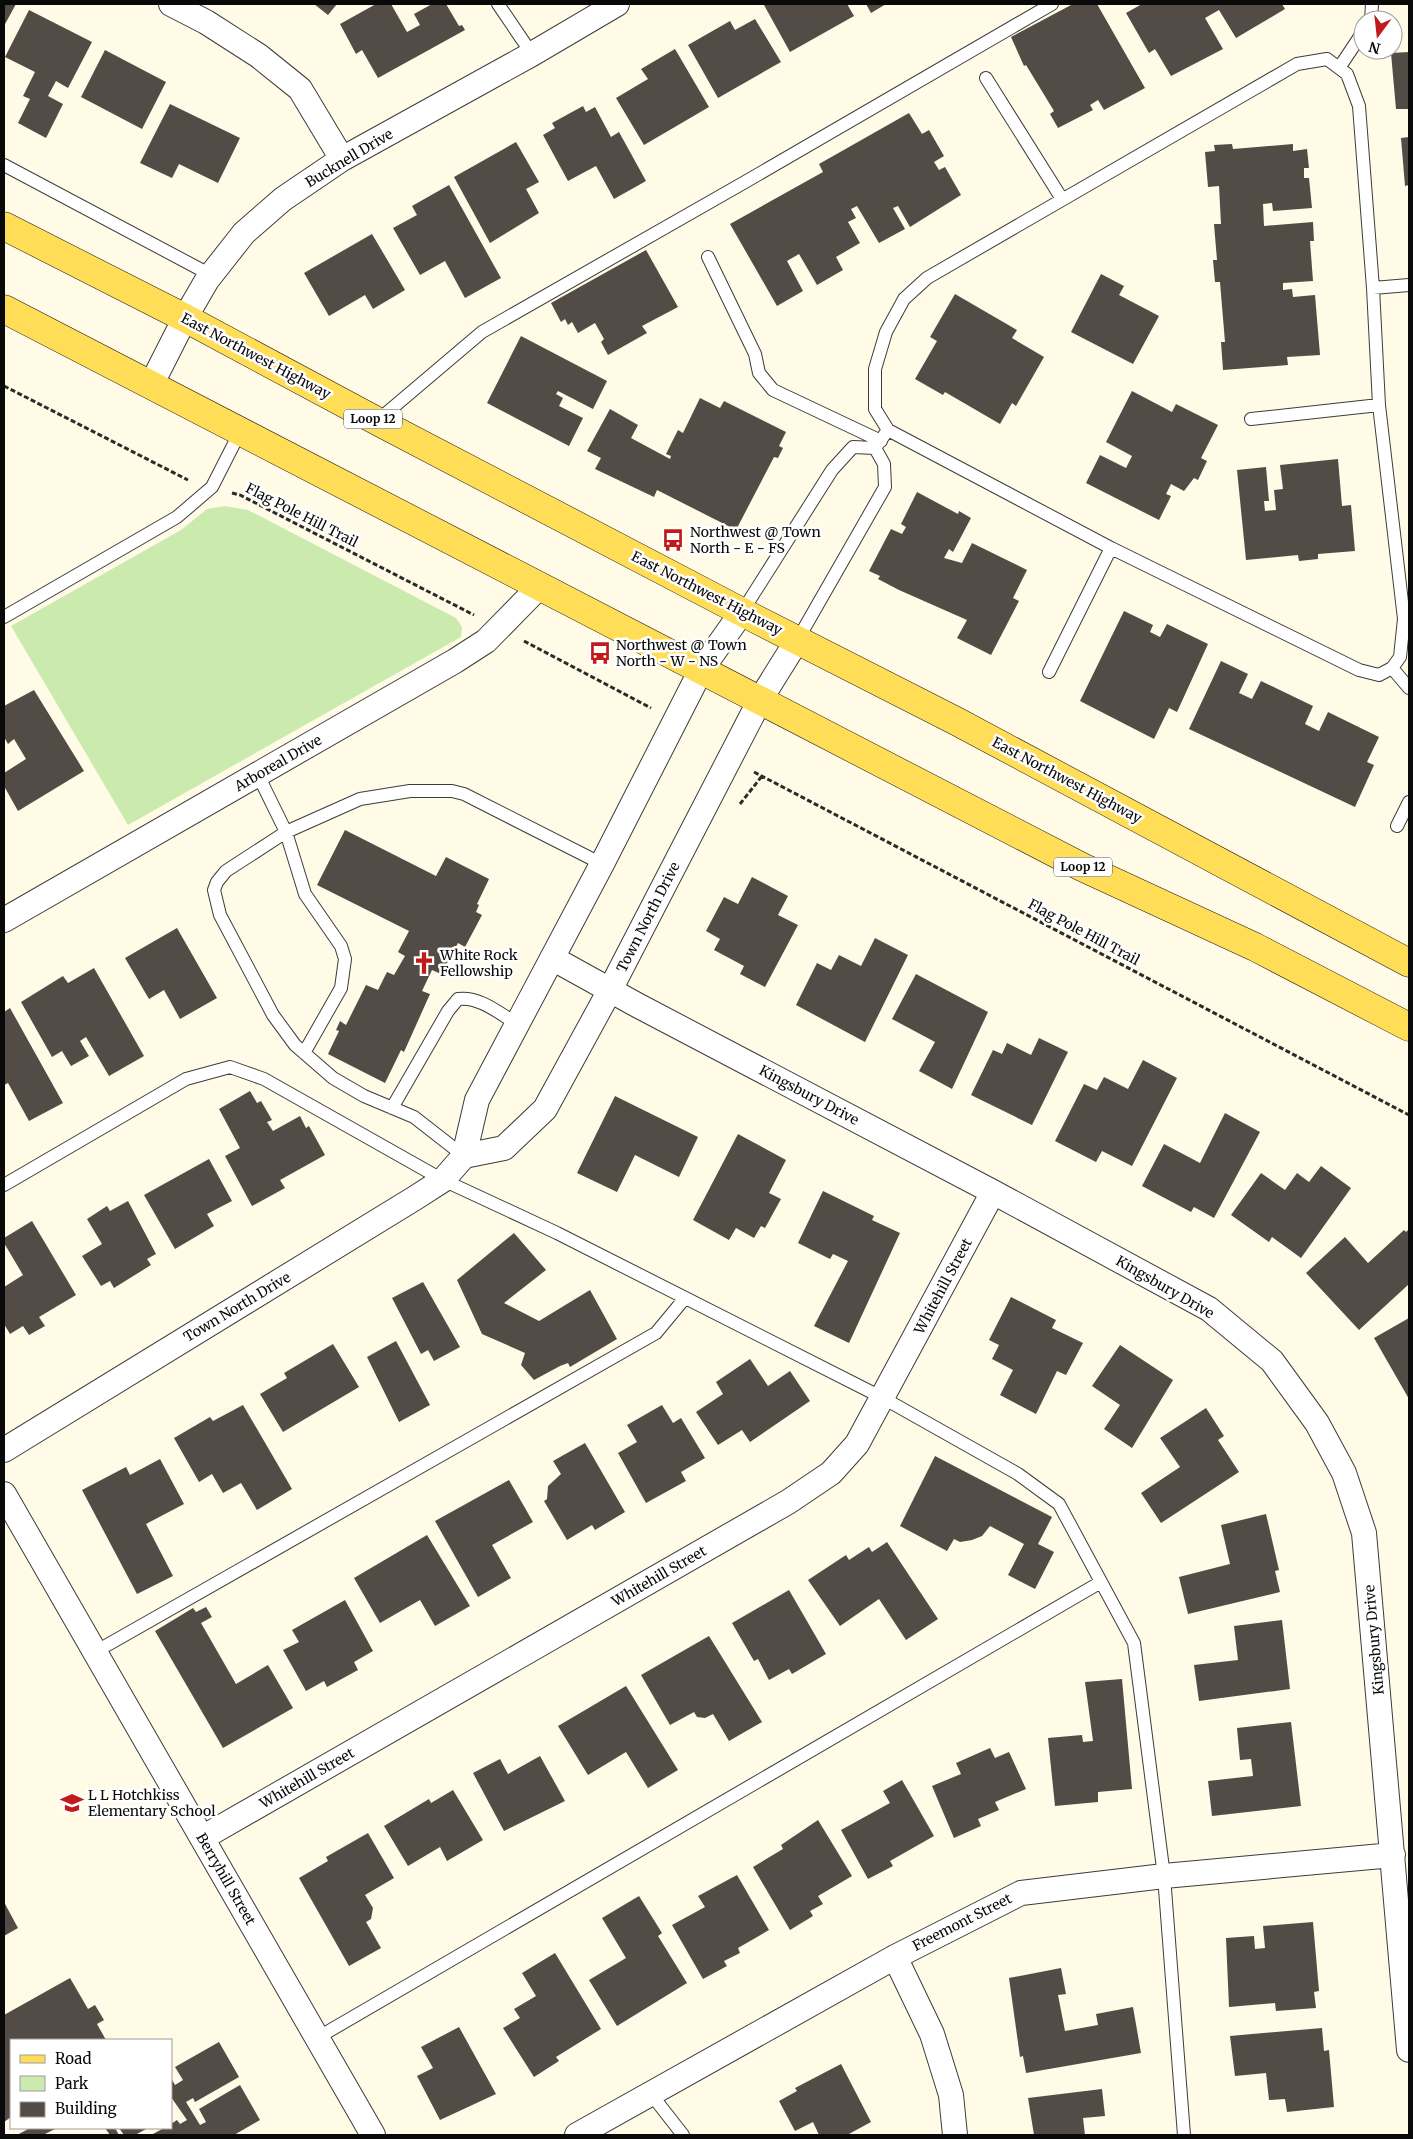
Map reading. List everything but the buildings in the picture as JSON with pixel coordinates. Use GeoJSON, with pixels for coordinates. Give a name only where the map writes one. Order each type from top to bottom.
{"type":"FeatureCollection","features":[{"type":"Feature","properties":{"kind":"main road","name":"East Northwest Highway"},"geometry":{"type":"LineString","coordinates":[[4,226],[185,318],[742,612],[965,725],[1409,963]]}},
{"type":"Feature","properties":{"kind":"main road","name":"Loop 12"},"geometry":{"type":"LineString","coordinates":[[4,309],[1082,867],[1255,947],[1409,1027]]}},
{"type":"Feature","properties":{"kind":"street"},"geometry":{"type":"LineString","coordinates":[[171,4],[206,22],[259,56],[300,89],[342,159]]}},
{"type":"Feature","properties":{"kind":"street","name":"Bucknell Drive"},"geometry":{"type":"LineString","coordinates":[[151,385],[185,318],[211,275],[244,233],[283,199],[342,159],[532,54],[617,4]]}},
{"type":"Feature","properties":{"kind":"street","name":"Arboreal Drive"},"geometry":{"type":"LineString","coordinates":[[4,920],[455,661],[486,640],[539,587]]}},
{"type":"Feature","properties":{"kind":"street","name":"Town North Drive"},"geometry":{"type":"LineString","coordinates":[[4,1450],[443,1180],[464,1156],[477,1100],[602,864],[666,717],[742,612]]}},
{"type":"Feature","properties":{"kind":"street","name":"Town North Drive"},"geometry":{"type":"LineString","coordinates":[[464,1156],[504,1148],[545,1109],[610,990],[739,763],[760,700],[798,639]]}},
{"type":"Feature","properties":{"kind":"street","name":"Kingsbury Drive"},"geometry":{"type":"LineString","coordinates":[[552,958],[1209,1309],[1272,1361],[1317,1423],[1344,1473],[1364,1533],[1409,2050]]}},
{"type":"Feature","properties":{"kind":"street","name":"Whitehill Street"},"geometry":{"type":"LineString","coordinates":[[202,1838],[788,1502],[831,1473],[857,1444],[993,1192]]}},
{"type":"Feature","properties":{"kind":"street","name":"Berryhill Street"},"geometry":{"type":"LineString","coordinates":[[4,1494],[372,2135]]}},
{"type":"Feature","properties":{"kind":"street","name":"Freemont Street"},"geometry":{"type":"LineString","coordinates":[[577,2135],[894,1957],[1021,1893],[1164,1876],[1393,1855]]}},
{"type":"Feature","properties":{"kind":"street"},"geometry":{"type":"LineString","coordinates":[[894,1957],[932,2034],[951,2095],[955,2135]]}},
{"type":"Feature","properties":{"kind":"lane"},"geometry":{"type":"LineString","coordinates":[[498,4],[532,54]]}},
{"type":"Feature","properties":{"kind":"lane"},"geometry":{"type":"LineString","coordinates":[[377,421],[482,332],[1052,4]]}},
{"type":"Feature","properties":{"kind":"lane"},"geometry":{"type":"LineString","coordinates":[[1339,68],[1353,47]]}},
{"type":"Feature","properties":{"kind":"lane"},"geometry":{"type":"LineString","coordinates":[[708,258],[755,354],[759,373],[773,390],[882,440],[1111,548],[1359,670],[1380,675],[1392,668],[1400,657],[1406,619],[1379,405],[1373,288],[1359,106],[1347,74],[1327,59],[1297,64],[927,278],[904,299],[886,332],[875,369],[875,409],[882,440],[885,487],[798,639]]}},
{"type":"Feature","properties":{"kind":"lane"},"geometry":{"type":"LineString","coordinates":[[986,78],[1062,199]]}},
{"type":"Feature","properties":{"kind":"lane"},"geometry":{"type":"LineString","coordinates":[[4,165],[211,275]]}},
{"type":"Feature","properties":{"kind":"lane"},"geometry":{"type":"LineString","coordinates":[[1373,288],[1409,285]]}},
{"type":"Feature","properties":{"kind":"lane"},"geometry":{"type":"LineString","coordinates":[[1251,419],[1379,405]]}},
{"type":"Feature","properties":{"kind":"lane"},"geometry":{"type":"LineString","coordinates":[[4,617],[176,517],[212,487],[240,432]]}},
{"type":"Feature","properties":{"kind":"lane"},"geometry":{"type":"LineString","coordinates":[[742,612],[832,470],[853,447],[882,440]]}},
{"type":"Feature","properties":{"kind":"lane"},"geometry":{"type":"LineString","coordinates":[[1049,672],[1111,548]]}},
{"type":"Feature","properties":{"kind":"lane"},"geometry":{"type":"LineString","coordinates":[[1392,668],[1409,688]]}},
{"type":"Feature","properties":{"kind":"lane"},"geometry":{"type":"LineString","coordinates":[[258,775],[286,832],[305,894],[341,946],[345,959],[341,988],[304,1053]]}},
{"type":"Feature","properties":{"kind":"lane"},"geometry":{"type":"LineString","coordinates":[[464,1156],[414,1117],[364,1096],[333,1078],[295,1045],[273,1015],[220,916],[214,890],[217,882],[226,871],[286,832],[360,799],[410,791],[452,790],[464,794],[602,864]]}},
{"type":"Feature","properties":{"kind":"lane"},"geometry":{"type":"LineString","coordinates":[[1398,826],[1409,802]]}},
{"type":"Feature","properties":{"kind":"lane"},"geometry":{"type":"LineString","coordinates":[[392,1108],[448,1011],[458,999],[467,998],[480,1002],[517,1024]]}},
{"type":"Feature","properties":{"kind":"lane"},"geometry":{"type":"LineString","coordinates":[[4,1185],[186,1079],[230,1067],[264,1079],[443,1180],[557,1233],[883,1398],[1018,1474],[1059,1504],[1134,1643],[1164,1876],[1184,2135]]}},
{"type":"Feature","properties":{"kind":"lane"},"geometry":{"type":"LineString","coordinates":[[95,1652],[656,1333],[685,1298]]}},
{"type":"Feature","properties":{"kind":"lane"},"geometry":{"type":"LineString","coordinates":[[317,2038],[1101,1582]]}},
{"type":"Feature","properties":{"kind":"lane"},"geometry":{"type":"LineString","coordinates":[[651,2094],[683,2135]]}},
{"type":"Feature","properties":{"kind":"path","name":"Flag Pole Hill Trail"},"geometry":{"type":"LineString","coordinates":[[4,386],[183,478],[240,495],[479,618]]}},
{"type":"Feature","properties":{"kind":"path"},"geometry":{"type":"LineString","coordinates":[[524,641],[666,717]]}},
{"type":"Feature","properties":{"kind":"path","name":"Flag Pole Hill Trail"},"geometry":{"type":"LineString","coordinates":[[739,763],[1409,1115]]}},
{"type":"Feature","properties":{"kind":"path"},"geometry":{"type":"LineString","coordinates":[[740,804],[762,776]]}},
{"type":"Feature","properties":{"kind":"green space"},"geometry":{"type":"Polygon","coordinates":[[[225,506],[248,510],[456,618],[462,627],[461,637],[128,825],[11,626],[181,530],[207,509],[225,506]]]}},
{"type":"Feature","properties":{"kind":"place","name":"Northwest @ Town North - E - FS"},"geometry":{"type":"Point","coordinates":[673,540]}},
{"type":"Feature","properties":{"kind":"place","name":"Northwest @ Town North - W - NS"},"geometry":{"type":"Point","coordinates":[600,653]}},
{"type":"Feature","properties":{"kind":"place","name":"White Rock Fellowship"},"geometry":{"type":"Point","coordinates":[424,963]}},
{"type":"Feature","properties":{"kind":"place","name":"L L Hotchkiss Elementary School"},"geometry":{"type":"Point","coordinates":[72,1803]}}]}
